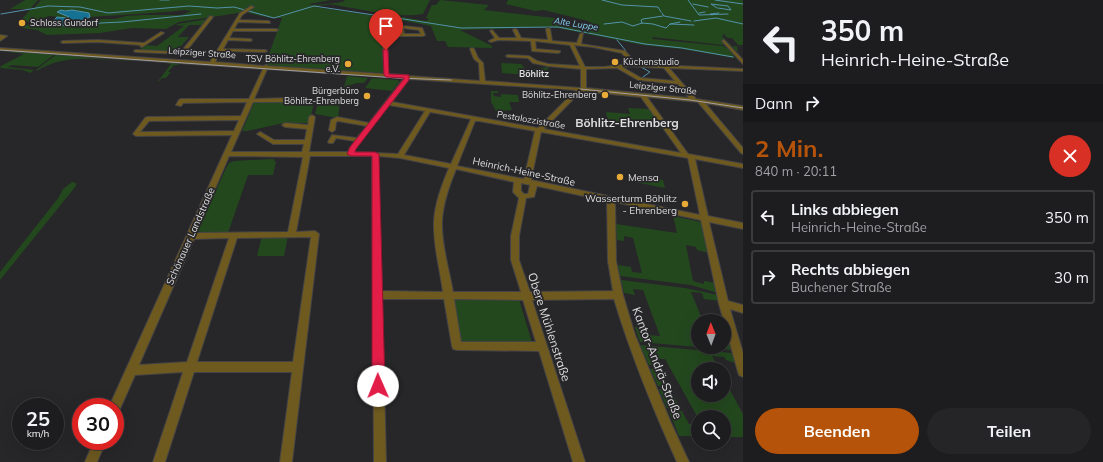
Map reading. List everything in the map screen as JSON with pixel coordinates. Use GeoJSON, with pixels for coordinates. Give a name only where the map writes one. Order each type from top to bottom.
{"type":"FeatureCollection","features":[{"type":"Feature","properties":{"kind":"street"},"geometry":{"type":"LineString","coordinates":[[212,63],[241,14],[252,7]]}},
{"type":"Feature","properties":{"kind":"street"},"geometry":{"type":"LineString","coordinates":[[386,75],[385,20],[393,15]]}},
{"type":"Feature","properties":{"kind":"street"},"geometry":{"type":"LineString","coordinates":[[136,51],[182,53],[211,17]]}},
{"type":"Feature","properties":{"kind":"street"},"geometry":{"type":"LineString","coordinates":[[237,21],[270,22]]}},
{"type":"Feature","properties":{"kind":"street"},"geometry":{"type":"LineString","coordinates":[[386,35],[402,35],[423,35],[421,29],[403,26],[401,27],[402,35]]}},
{"type":"Feature","properties":{"kind":"street"},"geometry":{"type":"LineString","coordinates":[[548,29],[550,41]]}},
{"type":"Feature","properties":{"kind":"street"},"geometry":{"type":"LineString","coordinates":[[232,30],[276,30]]}},
{"type":"Feature","properties":{"kind":"street"},"geometry":{"type":"LineString","coordinates":[[515,30],[520,40]]}},
{"type":"Feature","properties":{"kind":"street"},"geometry":{"type":"LineString","coordinates":[[492,31],[498,39]]}},
{"type":"Feature","properties":{"kind":"street"},"geometry":{"type":"LineString","coordinates":[[126,57],[162,33]]}},
{"type":"Feature","properties":{"kind":"street"},"geometry":{"type":"LineString","coordinates":[[579,44],[582,34]]}},
{"type":"Feature","properties":{"kind":"street"},"geometry":{"type":"LineString","coordinates":[[0,36],[5,36],[0,40]]}},
{"type":"Feature","properties":{"kind":"street"},"geometry":{"type":"LineString","coordinates":[[226,39],[250,40]]}},
{"type":"Feature","properties":{"kind":"street"},"geometry":{"type":"LineString","coordinates":[[491,41],[498,39],[533,40],[579,44],[624,52],[635,65]]}},
{"type":"Feature","properties":{"kind":"street"},"geometry":{"type":"LineString","coordinates":[[533,40],[534,50],[558,52]]}},
{"type":"Feature","properties":{"kind":"street"},"geometry":{"type":"LineString","coordinates":[[724,41],[743,63]]}},
{"type":"Feature","properties":{"kind":"street"},"geometry":{"type":"LineString","coordinates":[[63,42],[145,44]]}},
{"type":"Feature","properties":{"kind":"street"},"geometry":{"type":"LineString","coordinates":[[523,197],[531,195],[530,183],[538,130],[581,89],[584,68],[571,43]]}},
{"type":"Feature","properties":{"kind":"street","name":"Leipziger Straße"},"geometry":{"type":"LineString","coordinates":[[0,49],[266,66],[581,89],[696,100],[743,108]]}},
{"type":"Feature","properties":{"kind":"street"},"geometry":{"type":"LineString","coordinates":[[472,49],[476,59],[481,63],[483,82]]}},
{"type":"Feature","properties":{"kind":"street"},"geometry":{"type":"LineString","coordinates":[[220,50],[265,51]]}},
{"type":"Feature","properties":{"kind":"street"},"geometry":{"type":"LineString","coordinates":[[508,56],[529,57],[535,62],[548,65],[584,68],[635,65],[743,70]]}},
{"type":"Feature","properties":{"kind":"street","name":"Schönauer Landstraße"},"geometry":{"type":"LineString","coordinates":[[119,398],[249,101],[266,66]]}},
{"type":"Feature","properties":{"kind":"street"},"geometry":{"type":"LineString","coordinates":[[617,66],[640,79],[680,83]]}},
{"type":"Feature","properties":{"kind":"street"},"geometry":{"type":"LineString","coordinates":[[665,66],[743,152]]}},
{"type":"Feature","properties":{"kind":"street"},"geometry":{"type":"LineString","coordinates":[[351,154],[352,149],[406,80],[407,76]]}},
{"type":"Feature","properties":{"kind":"street"},"geometry":{"type":"LineString","coordinates":[[643,95],[689,156],[705,218],[724,304],[743,372]]}},
{"type":"Feature","properties":{"kind":"street"},"geometry":{"type":"LineString","coordinates":[[180,103],[289,100]]}},
{"type":"Feature","properties":{"kind":"street","name":"Pestalozzistraße"},"geometry":{"type":"LineString","coordinates":[[388,103],[743,166]]}},
{"type":"Feature","properties":{"kind":"street"},"geometry":{"type":"LineString","coordinates":[[400,156],[429,110]]}},
{"type":"Feature","properties":{"kind":"street"},"geometry":{"type":"LineString","coordinates":[[235,133],[136,134],[147,119],[242,118]]}},
{"type":"Feature","properties":{"kind":"street"},"geometry":{"type":"LineString","coordinates":[[292,234],[303,154],[312,118]]}},
{"type":"Feature","properties":{"kind":"street"},"geometry":{"type":"LineString","coordinates":[[332,130],[333,121],[337,119],[371,125]]}},
{"type":"Feature","properties":{"kind":"street"},"geometry":{"type":"LineString","coordinates":[[479,119],[473,120],[446,184],[438,221],[440,244],[457,346],[542,347]]}},
{"type":"Feature","properties":{"kind":"street"},"geometry":{"type":"LineString","coordinates":[[285,125],[310,127]]}},
{"type":"Feature","properties":{"kind":"street"},"geometry":{"type":"LineString","coordinates":[[260,134],[273,142],[307,142]]}},
{"type":"Feature","properties":{"kind":"street"},"geometry":{"type":"LineString","coordinates":[[331,142],[334,136],[359,140]]}},
{"type":"Feature","properties":{"kind":"street","name":"Heinrich-Heine-Straße"},"geometry":{"type":"LineString","coordinates":[[225,156],[303,154],[375,154],[400,156],[743,226]]}},
{"type":"Feature","properties":{"kind":"street"},"geometry":{"type":"LineString","coordinates":[[375,154],[380,462]]}},
{"type":"Feature","properties":{"kind":"street","name":"Obere Mühlenstraße"},"geometry":{"type":"LineString","coordinates":[[518,180],[517,192],[523,197],[514,247],[515,260],[525,296],[579,462]]}},
{"type":"Feature","properties":{"kind":"street","name":"Kantor-Andrä-Straße"},"geometry":{"type":"LineString","coordinates":[[611,200],[612,261],[618,295],[630,335],[666,427],[683,462]]}},
{"type":"Feature","properties":{"kind":"street"},"geometry":{"type":"LineString","coordinates":[[190,236],[315,234],[286,462]]}},
{"type":"Feature","properties":{"kind":"street"},"geometry":{"type":"LineString","coordinates":[[159,462],[234,235]]}},
{"type":"Feature","properties":{"kind":"street"},"geometry":{"type":"LineString","coordinates":[[377,295],[618,295]]}},
{"type":"Feature","properties":{"kind":"street"},"geometry":{"type":"LineString","coordinates":[[724,304],[743,309]]}},
{"type":"Feature","properties":{"kind":"street"},"geometry":{"type":"LineString","coordinates":[[131,370],[190,367],[298,367]]}},
{"type":"Feature","properties":{"kind":"street"},"geometry":{"type":"LineString","coordinates":[[91,462],[96,450]]}},
{"type":"Feature","properties":{"kind":"green space"},"geometry":{"type":"Polygon","coordinates":[[[25,0],[38,0],[30,9],[10,9],[25,0]]]}},
{"type":"Feature","properties":{"kind":"green space"},"geometry":{"type":"Polygon","coordinates":[[[41,0],[331,0],[309,4],[312,5],[345,1],[343,0],[430,0],[423,14],[414,15],[388,14],[334,5],[315,7],[383,17],[384,71],[382,73],[265,65],[282,18],[270,18],[245,12],[179,22],[166,29],[132,28],[100,33],[47,35],[37,30],[22,28],[29,24],[52,21],[51,23],[80,24],[80,21],[96,19],[115,19],[126,16],[143,15],[182,15],[191,11],[185,10],[90,17],[89,13],[72,10],[59,13],[69,17],[67,18],[49,16],[34,22],[20,21],[30,10],[35,8],[41,0]]]}},
{"type":"Feature","properties":{"kind":"green space"},"geometry":{"type":"Polygon","coordinates":[[[440,0],[489,5],[484,10],[554,18],[558,21],[559,25],[592,31],[596,26],[588,21],[544,10],[535,11],[506,4],[508,0],[743,0],[743,45],[738,45],[732,38],[728,38],[724,35],[727,34],[724,34],[722,36],[732,46],[652,37],[653,39],[723,46],[729,49],[735,58],[682,49],[642,45],[553,27],[460,30],[492,46],[492,48],[448,47],[445,41],[437,41],[431,26],[390,18],[395,16],[426,21],[429,19],[426,18],[432,5],[436,5],[440,0]]]}},
{"type":"Feature","properties":{"kind":"green space"},"geometry":{"type":"Polygon","coordinates":[[[208,19],[203,25],[189,25],[178,37],[189,37],[176,52],[139,50],[146,45],[157,46],[184,26],[176,25],[178,24],[208,19]]]}},
{"type":"Feature","properties":{"kind":"green space"},"geometry":{"type":"Polygon","coordinates":[[[732,46],[743,47],[737,47],[738,51],[736,51],[732,46]]]}},
{"type":"Feature","properties":{"kind":"green space"},"geometry":{"type":"Polygon","coordinates":[[[0,51],[55,54],[38,67],[12,65],[8,67],[34,70],[30,73],[23,70],[0,68],[1,66],[24,54],[0,51]]]}},
{"type":"Feature","properties":{"kind":"green space"},"geometry":{"type":"Polygon","coordinates":[[[57,54],[113,60],[143,61],[81,59],[59,62],[48,65],[37,71],[36,70],[57,54]]]}},
{"type":"Feature","properties":{"kind":"green space"},"geometry":{"type":"Polygon","coordinates":[[[154,61],[180,62],[178,65],[174,65],[168,72],[171,72],[166,78],[162,78],[158,81],[171,64],[154,61]]]}},
{"type":"Feature","properties":{"kind":"green space"},"geometry":{"type":"Polygon","coordinates":[[[501,63],[521,64],[526,70],[550,67],[540,76],[502,73],[501,63]]]}},
{"type":"Feature","properties":{"kind":"green space"},"geometry":{"type":"Polygon","coordinates":[[[347,76],[368,78],[364,83],[357,83],[344,87],[347,76]]]}},
{"type":"Feature","properties":{"kind":"green space"},"geometry":{"type":"Polygon","coordinates":[[[372,78],[398,80],[399,82],[392,91],[365,88],[372,78]]]}},
{"type":"Feature","properties":{"kind":"green space"},"geometry":{"type":"Polygon","coordinates":[[[491,91],[498,91],[498,93],[493,93],[494,96],[501,97],[501,94],[518,95],[519,102],[509,102],[512,110],[496,111],[491,102],[491,91]]]}},
{"type":"Feature","properties":{"kind":"green space"},"geometry":{"type":"Polygon","coordinates":[[[318,102],[340,102],[338,118],[315,114],[318,102]]]}},
{"type":"Feature","properties":{"kind":"green space"},"geometry":{"type":"Polygon","coordinates":[[[254,103],[314,103],[309,123],[284,123],[242,131],[254,103]]]}},
{"type":"Feature","properties":{"kind":"green space"},"geometry":{"type":"Polygon","coordinates":[[[628,108],[650,109],[664,129],[608,123],[606,112],[630,114],[628,108]]]}},
{"type":"Feature","properties":{"kind":"green space"},"geometry":{"type":"Polygon","coordinates":[[[273,159],[276,162],[273,175],[248,175],[228,233],[198,231],[229,163],[234,161],[273,159]]]}},
{"type":"Feature","properties":{"kind":"green space"},"geometry":{"type":"Polygon","coordinates":[[[634,175],[663,180],[665,188],[635,182],[634,175]]]}},
{"type":"Feature","properties":{"kind":"green space"},"geometry":{"type":"Polygon","coordinates":[[[72,182],[76,183],[76,186],[0,280],[0,272],[59,197],[63,189],[72,182]]]}},
{"type":"Feature","properties":{"kind":"green space"},"geometry":{"type":"Polygon","coordinates":[[[673,216],[701,222],[709,253],[697,250],[696,247],[686,245],[693,281],[704,284],[704,281],[716,283],[718,293],[691,285],[620,276],[618,265],[631,267],[632,272],[642,273],[633,238],[624,236],[624,241],[617,240],[616,224],[677,233],[673,216]]]}},
{"type":"Feature","properties":{"kind":"green space"},"geometry":{"type":"Polygon","coordinates":[[[262,236],[288,236],[284,256],[257,256],[262,236]]]}},
{"type":"Feature","properties":{"kind":"green space"},"geometry":{"type":"Polygon","coordinates":[[[621,280],[685,288],[718,295],[720,301],[704,299],[702,293],[691,292],[700,314],[691,314],[691,346],[640,342],[635,327],[646,328],[649,335],[660,336],[643,290],[633,289],[635,295],[624,293],[621,280]]]}},
{"type":"Feature","properties":{"kind":"green space"},"geometry":{"type":"Polygon","coordinates":[[[453,299],[519,299],[533,346],[461,344],[453,299]]]}},
{"type":"Feature","properties":{"kind":"green space"},"geometry":{"type":"Polygon","coordinates":[[[640,345],[691,349],[691,354],[732,353],[735,363],[726,360],[724,357],[712,356],[715,362],[691,362],[691,402],[731,402],[731,392],[743,414],[743,437],[731,437],[731,410],[694,410],[665,359],[654,359],[658,365],[649,365],[640,345]]]}},
{"type":"Feature","properties":{"kind":"green space"},"geometry":{"type":"Polygon","coordinates":[[[659,368],[668,386],[658,386],[650,369],[659,368]]]}},
{"type":"Feature","properties":{"kind":"green space"},"geometry":{"type":"Polygon","coordinates":[[[659,389],[670,389],[680,408],[667,408],[659,389]]]}},
{"type":"Feature","properties":{"kind":"green space"},"geometry":{"type":"Polygon","coordinates":[[[669,411],[682,411],[689,424],[691,424],[691,436],[679,436],[669,411]]]}},
{"type":"Feature","properties":{"kind":"water"},"geometry":{"type":"Polygon","coordinates":[[[61,10],[89,13],[90,17],[80,21],[80,24],[68,26],[50,24],[57,17],[69,17],[57,12],[61,10]]]}},
{"type":"Feature","properties":{"kind":"waterway"},"geometry":{"type":"LineString","coordinates":[[160,0],[169,0]]}},
{"type":"Feature","properties":{"kind":"waterway"},"geometry":{"type":"LineString","coordinates":[[602,0],[622,5],[658,7],[661,12]]}},
{"type":"Feature","properties":{"kind":"waterway"},"geometry":{"type":"LineString","coordinates":[[688,0],[699,15],[711,15]]}},
{"type":"Feature","properties":{"kind":"waterway"},"geometry":{"type":"LineString","coordinates":[[715,0],[743,4]]}},
{"type":"Feature","properties":{"kind":"waterway"},"geometry":{"type":"LineString","coordinates":[[693,4],[708,7]]}},
{"type":"Feature","properties":{"kind":"waterway"},"geometry":{"type":"LineString","coordinates":[[717,8],[711,4],[728,6],[731,10],[718,8]]}},
{"type":"Feature","properties":{"kind":"waterway"},"geometry":{"type":"LineString","coordinates":[[1,14],[48,6],[80,7],[108,13],[189,6],[217,8],[234,7],[274,18],[314,6],[387,17]]}},
{"type":"Feature","properties":{"kind":"waterway"},"geometry":{"type":"LineString","coordinates":[[699,13],[705,12]]}},
{"type":"Feature","properties":{"kind":"waterway"},"geometry":{"type":"LineString","coordinates":[[662,13],[664,16],[691,21]]}},
{"type":"Feature","properties":{"kind":"waterway"},"geometry":{"type":"LineString","coordinates":[[711,15],[710,14],[719,13]]}},
{"type":"Feature","properties":{"kind":"waterway"},"geometry":{"type":"LineString","coordinates":[[80,24],[122,22],[201,14]]}},
{"type":"Feature","properties":{"kind":"waterway"},"geometry":{"type":"LineString","coordinates":[[711,15],[728,14]]}},
{"type":"Feature","properties":{"kind":"waterway"},"geometry":{"type":"LineString","coordinates":[[642,23],[641,20],[643,19],[663,16]]}},
{"type":"Feature","properties":{"kind":"waterway","name":"Alte Luppe"},"geometry":{"type":"LineString","coordinates":[[391,17],[461,28],[558,27],[645,44],[682,48],[733,57]]}},
{"type":"Feature","properties":{"kind":"waterway"},"geometry":{"type":"LineString","coordinates":[[694,21],[716,18],[743,24]]}},
{"type":"Feature","properties":{"kind":"waterway"},"geometry":{"type":"LineString","coordinates":[[604,24],[622,22],[633,26],[642,23]]}},
{"type":"Feature","properties":{"kind":"waterway"},"geometry":{"type":"LineString","coordinates":[[670,24],[680,22]]}},
{"type":"Feature","properties":{"kind":"waterway"},"geometry":{"type":"LineString","coordinates":[[642,23],[653,24],[666,28],[670,24]]}},
{"type":"Feature","properties":{"kind":"waterway"},"geometry":{"type":"LineString","coordinates":[[670,24],[694,25]]}},
{"type":"Feature","properties":{"kind":"waterway"},"geometry":{"type":"LineString","coordinates":[[617,40],[626,51]]}},
{"type":"Feature","properties":{"kind":"waterway"},"geometry":{"type":"LineString","coordinates":[[630,56],[637,64]]}},
{"type":"Feature","properties":{"kind":"waterway"},"geometry":{"type":"LineString","coordinates":[[641,67],[650,72],[643,77]]}},
{"type":"Feature","properties":{"kind":"tram line"},"geometry":{"type":"LineString","coordinates":[[0,50],[397,78],[451,80]]}},
{"type":"Feature","properties":{"kind":"tram line"},"geometry":{"type":"LineString","coordinates":[[580,89],[690,100],[743,108]]}},
{"type":"Feature","properties":{"kind":"place","name":"Schloss Gundorf"},"geometry":{"type":"Point","coordinates":[22,23]}},
{"type":"Feature","properties":{"kind":"place","name":"Küchenstudio"},"geometry":{"type":"Point","coordinates":[615,62]}},
{"type":"Feature","properties":{"kind":"place","name":"TSV Böhlitz-Ehrenberg e.V."},"geometry":{"type":"Point","coordinates":[348,64]}},
{"type":"Feature","properties":{"kind":"place","name":"Böhlitz-Ehrenberg"},"geometry":{"type":"Point","coordinates":[605,95]}},
{"type":"Feature","properties":{"kind":"place","name":"Bürgerbüro Böhlitz-Ehrenberg"},"geometry":{"type":"Point","coordinates":[367,96]}},
{"type":"Feature","properties":{"kind":"place","name":"Mensa"},"geometry":{"type":"Point","coordinates":[620,177]}},
{"type":"Feature","properties":{"kind":"place","name":"Wasserturm Böhlitz - Ehrenberg"},"geometry":{"type":"Point","coordinates":[685,204]}},
{"type":"Feature","properties":{"kind":"district","name":"Böhlitz"},"geometry":{"type":"Point","coordinates":[534,74]}},
{"type":"Feature","properties":{"kind":"district","name":"Böhlitz-Ehrenberg"},"geometry":{"type":"Point","coordinates":[627,123]}},
{"type":"Feature","properties":{"kind":"route"},"geometry":{"type":"LineString","coordinates":[[378,386],[375,154],[351,154],[352,149],[406,80],[407,76],[386,75],[386,50]]}}]}
